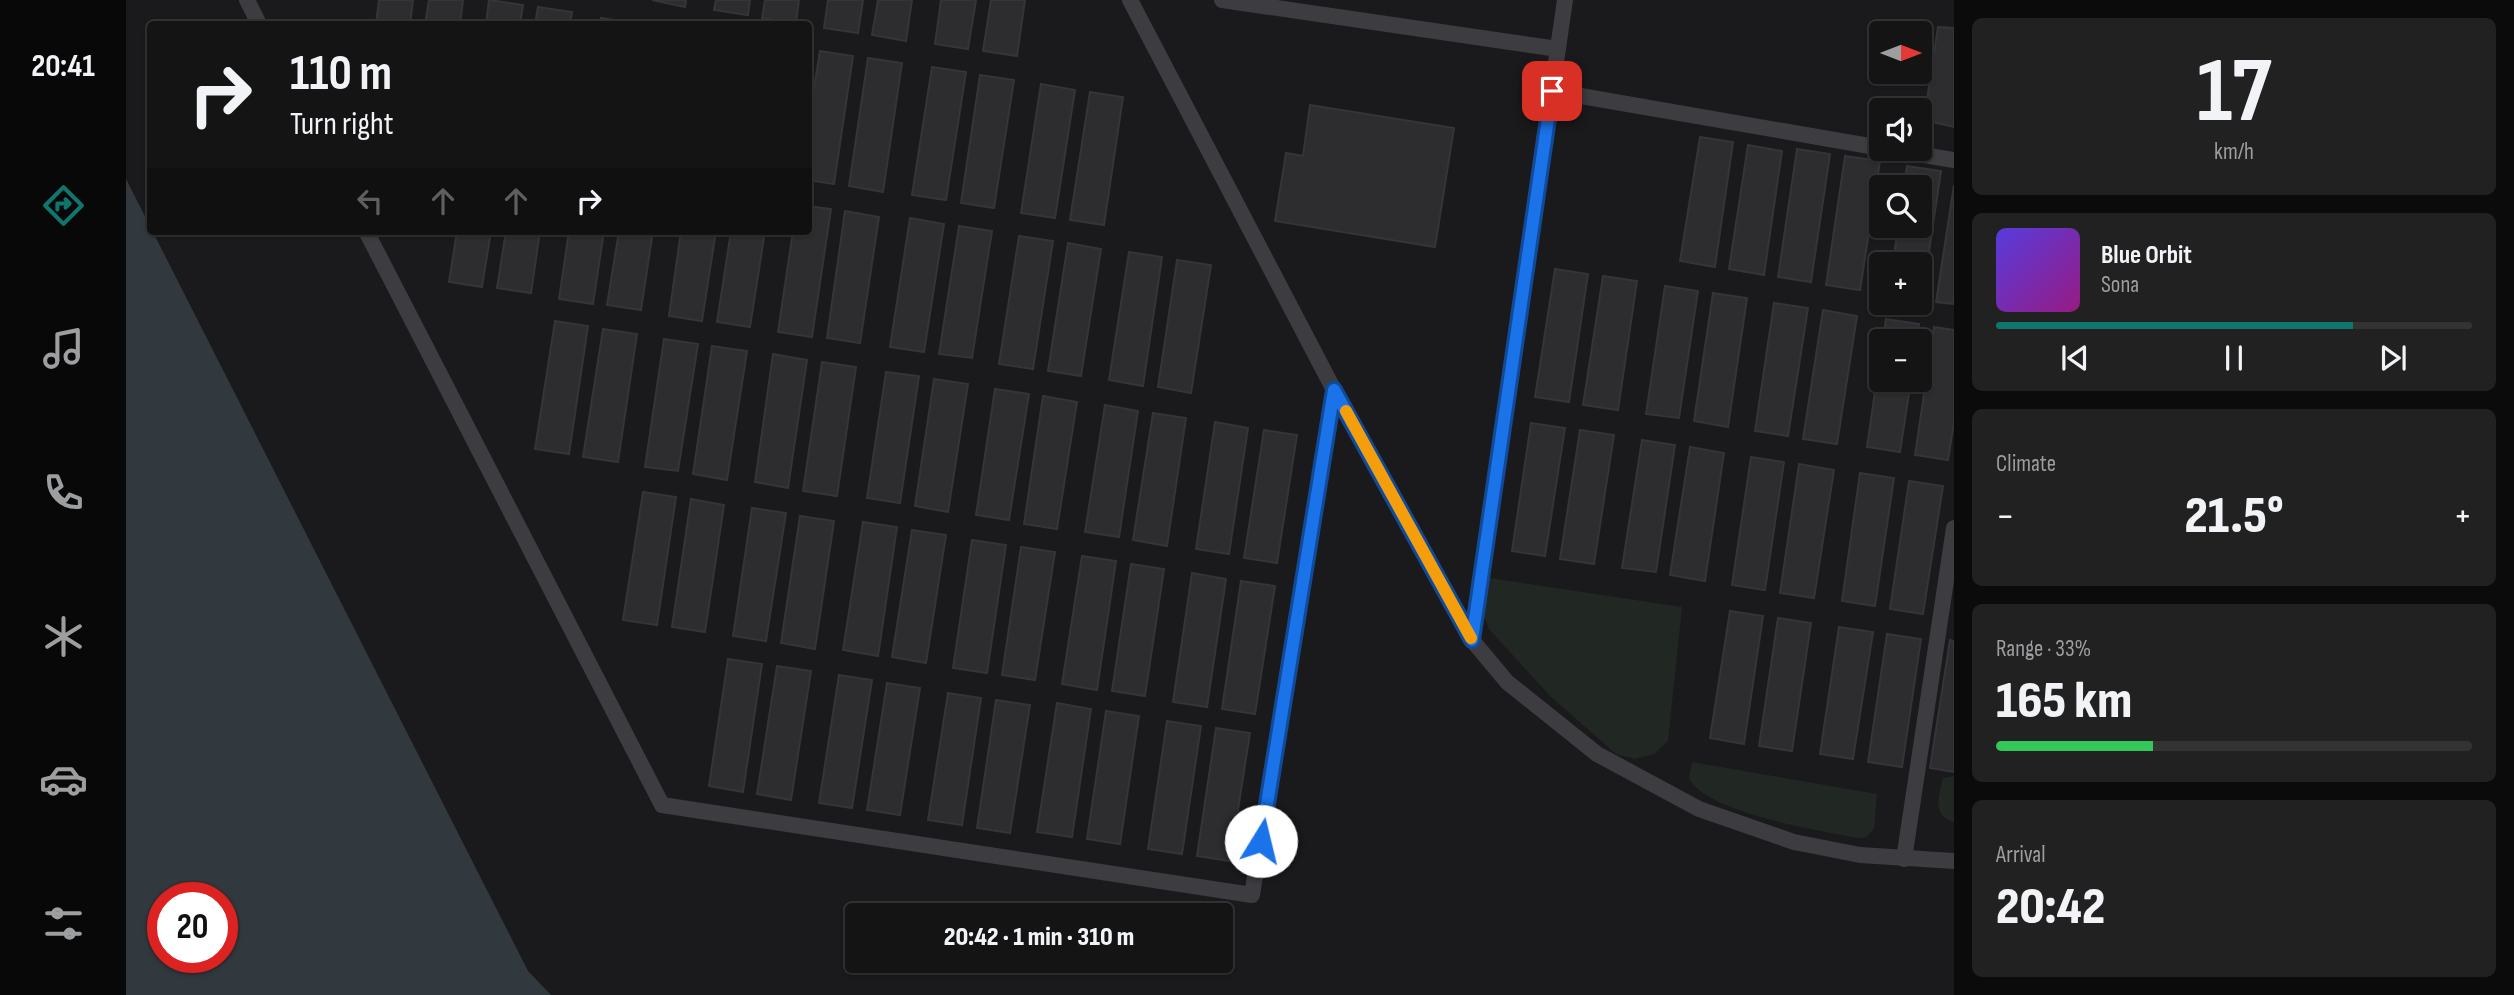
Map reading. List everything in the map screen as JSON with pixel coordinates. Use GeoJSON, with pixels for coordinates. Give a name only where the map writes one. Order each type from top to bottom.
{"type":"FeatureCollection","features":[{"type":"Feature","properties":{"kind":"lane"},"geometry":{"type":"LineString","coordinates":[[247,0],[258,21]]}},
{"type":"Feature","properties":{"kind":"lane"},"geometry":{"type":"LineString","coordinates":[[1129,0],[1334,390],[1472,640],[1507,682],[1597,754],[1699,809],[1794,842],[1860,855],[1954,861]]}},
{"type":"Feature","properties":{"kind":"lane"},"geometry":{"type":"LineString","coordinates":[[1222,0],[1558,49]]}},
{"type":"Feature","properties":{"kind":"lane"},"geometry":{"type":"LineString","coordinates":[[1472,640],[1565,0]]}},
{"type":"Feature","properties":{"kind":"lane"},"geometry":{"type":"LineString","coordinates":[[1552,91],[1869,146]]}},
{"type":"Feature","properties":{"kind":"lane"},"geometry":{"type":"LineString","coordinates":[[1932,156],[1954,160]]}},
{"type":"Feature","properties":{"kind":"lane"},"geometry":{"type":"LineString","coordinates":[[368,235],[662,805],[1252,895],[1334,390]]}},
{"type":"Feature","properties":{"kind":"lane"},"geometry":{"type":"LineString","coordinates":[[1904,859],[1954,528]]}},
{"type":"Feature","properties":{"kind":"shaded area"},"geometry":{"type":"Polygon","coordinates":[[[126,179],[147,220],[147,235],[154,235],[528,971],[551,995],[126,995],[126,179]]]}},
{"type":"Feature","properties":{"kind":"shaded area"},"geometry":{"type":"Polygon","coordinates":[[[1490,578],[1682,607],[1668,741],[1654,754],[1635,759],[1616,754],[1550,696],[1489,629],[1483,614],[1490,578]]]}},
{"type":"Feature","properties":{"kind":"shaded area"},"geometry":{"type":"Polygon","coordinates":[[[1692,762],[1877,794],[1874,828],[1867,837],[1858,838],[1766,819],[1741,811],[1701,791],[1689,779],[1692,762]]]}},
{"type":"Feature","properties":{"kind":"shaded area"},"geometry":{"type":"Polygon","coordinates":[[[1954,776],[1954,822],[1942,815],[1938,804],[1943,778],[1954,776]]]}},
{"type":"Feature","properties":{"kind":"building"},"geometry":{"type":"Polygon","coordinates":[[[379,0],[413,0],[410,21],[376,21],[379,0]]]}},
{"type":"Feature","properties":{"kind":"building"},"geometry":{"type":"Polygon","coordinates":[[[429,0],[463,0],[460,21],[426,21],[429,0]]]}},
{"type":"Feature","properties":{"kind":"building"},"geometry":{"type":"Polygon","coordinates":[[[489,0],[523,5],[520,21],[486,21],[489,0]]]}},
{"type":"Feature","properties":{"kind":"building"},"geometry":{"type":"Polygon","coordinates":[[[652,0],[686,0],[685,7],[652,0]]]}},
{"type":"Feature","properties":{"kind":"building"},"geometry":{"type":"Polygon","coordinates":[[[716,0],[750,0],[748,15],[714,10],[716,0]]]}},
{"type":"Feature","properties":{"kind":"building"},"geometry":{"type":"Polygon","coordinates":[[[765,0],[799,0],[796,21],[762,18],[765,0]]]}},
{"type":"Feature","properties":{"kind":"building"},"geometry":{"type":"Polygon","coordinates":[[[828,0],[863,0],[858,33],[824,28],[828,0]]]}},
{"type":"Feature","properties":{"kind":"building"},"geometry":{"type":"Polygon","coordinates":[[[878,0],[912,0],[906,41],[872,35],[878,0]]]}},
{"type":"Feature","properties":{"kind":"building"},"geometry":{"type":"Polygon","coordinates":[[[941,0],[976,0],[968,49],[935,44],[941,0]]]}},
{"type":"Feature","properties":{"kind":"building"},"geometry":{"type":"Polygon","coordinates":[[[991,0],[1025,0],[1017,56],[983,51],[991,0]]]}},
{"type":"Feature","properties":{"kind":"building"},"geometry":{"type":"Polygon","coordinates":[[[538,7],[572,12],[570,21],[536,21],[538,7]]]}},
{"type":"Feature","properties":{"kind":"building"},"geometry":{"type":"Polygon","coordinates":[[[1938,27],[1954,28],[1954,127],[1932,122],[1932,98],[1927,98],[1929,84],[1932,84],[1938,27]]]}},
{"type":"Feature","properties":{"kind":"building"},"geometry":{"type":"Polygon","coordinates":[[[820,51],[853,56],[834,184],[812,181],[812,100],[820,51]]]}},
{"type":"Feature","properties":{"kind":"building"},"geometry":{"type":"Polygon","coordinates":[[[868,58],[902,63],[883,192],[849,186],[868,58]]]}},
{"type":"Feature","properties":{"kind":"building"},"geometry":{"type":"Polygon","coordinates":[[[932,67],[966,72],[946,200],[912,195],[932,67]]]}},
{"type":"Feature","properties":{"kind":"building"},"geometry":{"type":"Polygon","coordinates":[[[980,75],[1014,80],[994,208],[961,203],[980,75]]]}},
{"type":"Feature","properties":{"kind":"building"},"geometry":{"type":"Polygon","coordinates":[[[1041,84],[1075,90],[1055,218],[1021,213],[1041,84]]]}},
{"type":"Feature","properties":{"kind":"building"},"geometry":{"type":"Polygon","coordinates":[[[1090,92],[1123,97],[1104,225],[1070,220],[1090,92]]]}},
{"type":"Feature","properties":{"kind":"building"},"geometry":{"type":"Polygon","coordinates":[[[1310,105],[1454,128],[1435,247],[1275,221],[1286,153],[1303,156],[1310,105]]]}},
{"type":"Feature","properties":{"kind":"building"},"geometry":{"type":"Polygon","coordinates":[[[1700,137],[1733,142],[1715,267],[1680,261],[1700,137]]]}},
{"type":"Feature","properties":{"kind":"building"},"geometry":{"type":"Polygon","coordinates":[[[1748,145],[1782,151],[1764,275],[1729,269],[1748,145]]]}},
{"type":"Feature","properties":{"kind":"building"},"geometry":{"type":"Polygon","coordinates":[[[1797,149],[1830,154],[1811,282],[1778,277],[1797,149]]]}},
{"type":"Feature","properties":{"kind":"building"},"geometry":{"type":"Polygon","coordinates":[[[1845,156],[1880,161],[1878,175],[1869,175],[1869,232],[1860,290],[1826,285],[1845,156]]]}},
{"type":"Feature","properties":{"kind":"building"},"geometry":{"type":"Polygon","coordinates":[[[1907,166],[1941,171],[1932,232],[1932,175],[1906,175],[1907,166]]]}},
{"type":"Feature","properties":{"kind":"building"},"geometry":{"type":"Polygon","coordinates":[[[1954,185],[1954,304],[1936,302],[1954,185]]]}},
{"type":"Feature","properties":{"kind":"building"},"geometry":{"type":"Polygon","coordinates":[[[812,207],[831,209],[812,337],[778,332],[792,235],[812,235],[812,207]]]}},
{"type":"Feature","properties":{"kind":"building"},"geometry":{"type":"Polygon","coordinates":[[[845,211],[879,217],[860,343],[827,338],[845,211]]]}},
{"type":"Feature","properties":{"kind":"building"},"geometry":{"type":"Polygon","coordinates":[[[910,218],[944,224],[924,352],[890,347],[910,218]]]}},
{"type":"Feature","properties":{"kind":"building"},"geometry":{"type":"Polygon","coordinates":[[[959,226],[992,231],[972,358],[939,354],[959,226]]]}},
{"type":"Feature","properties":{"kind":"building"},"geometry":{"type":"Polygon","coordinates":[[[456,235],[490,235],[482,287],[449,282],[456,235]]]}},
{"type":"Feature","properties":{"kind":"building"},"geometry":{"type":"Polygon","coordinates":[[[505,235],[539,235],[531,293],[497,288],[505,235]]]}},
{"type":"Feature","properties":{"kind":"building"},"geometry":{"type":"Polygon","coordinates":[[[568,235],[603,235],[593,304],[559,299],[568,235]]]}},
{"type":"Feature","properties":{"kind":"building"},"geometry":{"type":"Polygon","coordinates":[[[618,235],[652,235],[641,310],[607,305],[618,235]]]}},
{"type":"Feature","properties":{"kind":"building"},"geometry":{"type":"Polygon","coordinates":[[[680,235],[715,235],[702,321],[669,316],[680,235]]]}},
{"type":"Feature","properties":{"kind":"building"},"geometry":{"type":"Polygon","coordinates":[[[730,235],[764,235],[750,327],[717,322],[730,235]]]}},
{"type":"Feature","properties":{"kind":"building"},"geometry":{"type":"Polygon","coordinates":[[[1019,236],[1053,241],[1033,369],[999,364],[1019,236]]]}},
{"type":"Feature","properties":{"kind":"building"},"geometry":{"type":"Polygon","coordinates":[[[1896,238],[1931,238],[1929,252],[1895,252],[1896,238]]]}},
{"type":"Feature","properties":{"kind":"building"},"geometry":{"type":"Polygon","coordinates":[[[1068,243],[1101,249],[1081,376],[1048,371],[1068,243]]]}},
{"type":"Feature","properties":{"kind":"building"},"geometry":{"type":"Polygon","coordinates":[[[1129,252],[1162,257],[1143,386],[1109,380],[1129,252]]]}},
{"type":"Feature","properties":{"kind":"building"},"geometry":{"type":"Polygon","coordinates":[[[1177,260],[1211,265],[1191,393],[1158,387],[1177,260]]]}},
{"type":"Feature","properties":{"kind":"building"},"geometry":{"type":"Polygon","coordinates":[[[1555,269],[1588,274],[1569,402],[1535,397],[1555,269]]]}},
{"type":"Feature","properties":{"kind":"building"},"geometry":{"type":"Polygon","coordinates":[[[1603,276],[1637,281],[1618,410],[1583,405],[1603,276]]]}},
{"type":"Feature","properties":{"kind":"building"},"geometry":{"type":"Polygon","coordinates":[[[1665,286],[1698,291],[1679,418],[1646,414],[1665,286]]]}},
{"type":"Feature","properties":{"kind":"building"},"geometry":{"type":"Polygon","coordinates":[[[1713,293],[1747,298],[1728,427],[1694,421],[1713,293]]]}},
{"type":"Feature","properties":{"kind":"building"},"geometry":{"type":"Polygon","coordinates":[[[1774,303],[1808,308],[1788,436],[1755,431],[1774,303]]]}},
{"type":"Feature","properties":{"kind":"building"},"geometry":{"type":"Polygon","coordinates":[[[1823,310],[1857,316],[1837,444],[1803,439],[1823,310]]]}},
{"type":"Feature","properties":{"kind":"building"},"geometry":{"type":"Polygon","coordinates":[[[1886,319],[1919,324],[1918,329],[1885,329],[1886,319]]]}},
{"type":"Feature","properties":{"kind":"building"},"geometry":{"type":"Polygon","coordinates":[[[555,321],[588,326],[569,454],[535,449],[555,321]]]}},
{"type":"Feature","properties":{"kind":"building"},"geometry":{"type":"Polygon","coordinates":[[[1934,327],[1954,330],[1954,422],[1948,460],[1915,455],[1924,392],[1932,392],[1934,327]]]}},
{"type":"Feature","properties":{"kind":"building"},"geometry":{"type":"Polygon","coordinates":[[[603,329],[637,334],[618,462],[583,457],[603,329]]]}},
{"type":"Feature","properties":{"kind":"building"},"geometry":{"type":"Polygon","coordinates":[[[664,339],[698,344],[678,471],[645,467],[664,339]]]}},
{"type":"Feature","properties":{"kind":"building"},"geometry":{"type":"Polygon","coordinates":[[[712,346],[747,351],[727,480],[693,474],[712,346]]]}},
{"type":"Feature","properties":{"kind":"building"},"geometry":{"type":"Polygon","coordinates":[[[773,354],[807,360],[788,488],[755,482],[773,354]]]}},
{"type":"Feature","properties":{"kind":"building"},"geometry":{"type":"Polygon","coordinates":[[[822,362],[856,367],[837,496],[803,491],[822,362]]]}},
{"type":"Feature","properties":{"kind":"building"},"geometry":{"type":"Polygon","coordinates":[[[886,372],[919,376],[900,503],[867,498],[886,372]]]}},
{"type":"Feature","properties":{"kind":"building"},"geometry":{"type":"Polygon","coordinates":[[[934,379],[968,384],[948,512],[915,506],[934,379]]]}},
{"type":"Feature","properties":{"kind":"building"},"geometry":{"type":"Polygon","coordinates":[[[995,389],[1029,394],[1009,520],[976,515],[995,389]]]}},
{"type":"Feature","properties":{"kind":"building"},"geometry":{"type":"Polygon","coordinates":[[[1875,392],[1909,392],[1900,452],[1867,447],[1875,392]]]}},
{"type":"Feature","properties":{"kind":"building"},"geometry":{"type":"Polygon","coordinates":[[[1043,396],[1077,402],[1057,529],[1024,524],[1043,396]]]}},
{"type":"Feature","properties":{"kind":"building"},"geometry":{"type":"Polygon","coordinates":[[[1105,405],[1138,411],[1119,537],[1085,532],[1105,405]]]}},
{"type":"Feature","properties":{"kind":"building"},"geometry":{"type":"Polygon","coordinates":[[[1153,413],[1186,418],[1167,546],[1133,540],[1153,413]]]}},
{"type":"Feature","properties":{"kind":"building"},"geometry":{"type":"Polygon","coordinates":[[[1215,422],[1248,428],[1229,554],[1196,549],[1215,422]]]}},
{"type":"Feature","properties":{"kind":"building"},"geometry":{"type":"Polygon","coordinates":[[[1531,423],[1565,428],[1545,556],[1512,551],[1531,423]]]}},
{"type":"Feature","properties":{"kind":"building"},"geometry":{"type":"Polygon","coordinates":[[[1264,430],[1297,435],[1277,563],[1244,558],[1264,430]]]}},
{"type":"Feature","properties":{"kind":"building"},"geometry":{"type":"Polygon","coordinates":[[[1580,430],[1614,435],[1594,564],[1560,559],[1580,430]]]}},
{"type":"Feature","properties":{"kind":"building"},"geometry":{"type":"Polygon","coordinates":[[[1642,440],[1675,445],[1656,572],[1622,568],[1642,440]]]}},
{"type":"Feature","properties":{"kind":"building"},"geometry":{"type":"Polygon","coordinates":[[[1690,447],[1724,453],[1705,581],[1670,575],[1690,447]]]}},
{"type":"Feature","properties":{"kind":"building"},"geometry":{"type":"Polygon","coordinates":[[[1751,457],[1784,462],[1765,590],[1732,585],[1751,457]]]}},
{"type":"Feature","properties":{"kind":"building"},"geometry":{"type":"Polygon","coordinates":[[[1799,464],[1834,470],[1814,598],[1780,593],[1799,464]]]}},
{"type":"Feature","properties":{"kind":"building"},"geometry":{"type":"Polygon","coordinates":[[[1860,473],[1894,478],[1875,606],[1842,601],[1860,473]]]}},
{"type":"Feature","properties":{"kind":"building"},"geometry":{"type":"Polygon","coordinates":[[[1909,481],[1943,486],[1923,614],[1890,609],[1909,481]]]}},
{"type":"Feature","properties":{"kind":"building"},"geometry":{"type":"Polygon","coordinates":[[[643,492],[676,497],[657,625],[623,620],[643,492]]]}},
{"type":"Feature","properties":{"kind":"building"},"geometry":{"type":"Polygon","coordinates":[[[691,499],[724,505],[705,632],[672,627],[691,499]]]}},
{"type":"Feature","properties":{"kind":"building"},"geometry":{"type":"Polygon","coordinates":[[[752,508],[786,513],[766,641],[733,636],[752,508]]]}},
{"type":"Feature","properties":{"kind":"building"},"geometry":{"type":"Polygon","coordinates":[[[800,516],[834,521],[815,649],[781,643],[800,516]]]}},
{"type":"Feature","properties":{"kind":"building"},"geometry":{"type":"Polygon","coordinates":[[[863,522],[897,527],[878,656],[843,650],[863,522]]]}},
{"type":"Feature","properties":{"kind":"building"},"geometry":{"type":"Polygon","coordinates":[[[912,530],[946,535],[926,663],[892,657],[912,530]]]}},
{"type":"Feature","properties":{"kind":"building"},"geometry":{"type":"Polygon","coordinates":[[[972,540],[1006,545],[987,673],[953,668],[972,540]]]}},
{"type":"Feature","properties":{"kind":"building"},"geometry":{"type":"Polygon","coordinates":[[[1021,547],[1055,552],[1035,680],[1002,675],[1021,547]]]}},
{"type":"Feature","properties":{"kind":"building"},"geometry":{"type":"Polygon","coordinates":[[[1082,556],[1116,561],[1097,690],[1062,684],[1082,556]]]}},
{"type":"Feature","properties":{"kind":"building"},"geometry":{"type":"Polygon","coordinates":[[[1131,564],[1164,569],[1145,696],[1112,691],[1131,564]]]}},
{"type":"Feature","properties":{"kind":"building"},"geometry":{"type":"Polygon","coordinates":[[[1192,573],[1226,579],[1207,707],[1173,702],[1192,573]]]}},
{"type":"Feature","properties":{"kind":"building"},"geometry":{"type":"Polygon","coordinates":[[[1241,581],[1275,586],[1255,714],[1222,709],[1241,581]]]}},
{"type":"Feature","properties":{"kind":"building"},"geometry":{"type":"Polygon","coordinates":[[[1730,611],[1763,616],[1744,744],[1710,738],[1730,611]]]}},
{"type":"Feature","properties":{"kind":"building"},"geometry":{"type":"Polygon","coordinates":[[[1778,618],[1811,623],[1792,751],[1759,746],[1778,618]]]}},
{"type":"Feature","properties":{"kind":"building"},"geometry":{"type":"Polygon","coordinates":[[[1839,627],[1873,632],[1853,759],[1820,754],[1839,627]]]}},
{"type":"Feature","properties":{"kind":"building"},"geometry":{"type":"Polygon","coordinates":[[[1887,634],[1921,639],[1902,767],[1868,762],[1887,634]]]}},
{"type":"Feature","properties":{"kind":"building"},"geometry":{"type":"Polygon","coordinates":[[[1950,640],[1954,641],[1954,772],[1930,768],[1950,640]]]}},
{"type":"Feature","properties":{"kind":"building"},"geometry":{"type":"Polygon","coordinates":[[[728,659],[762,664],[743,792],[709,786],[728,659]]]}},
{"type":"Feature","properties":{"kind":"building"},"geometry":{"type":"Polygon","coordinates":[[[777,666],[811,671],[791,800],[757,794],[777,666]]]}},
{"type":"Feature","properties":{"kind":"building"},"geometry":{"type":"Polygon","coordinates":[[[839,675],[872,680],[852,808],[819,803],[839,675]]]}},
{"type":"Feature","properties":{"kind":"building"},"geometry":{"type":"Polygon","coordinates":[[[887,683],[920,688],[900,815],[867,810],[887,683]]]}},
{"type":"Feature","properties":{"kind":"building"},"geometry":{"type":"Polygon","coordinates":[[[948,693],[981,698],[962,825],[928,820],[948,693]]]}},
{"type":"Feature","properties":{"kind":"building"},"geometry":{"type":"Polygon","coordinates":[[[996,700],[1030,705],[1010,833],[977,828],[996,700]]]}},
{"type":"Feature","properties":{"kind":"building"},"geometry":{"type":"Polygon","coordinates":[[[1057,703],[1091,709],[1072,837],[1037,832],[1057,703]]]}},
{"type":"Feature","properties":{"kind":"building"},"geometry":{"type":"Polygon","coordinates":[[[1106,711],[1139,716],[1120,844],[1087,839],[1106,711]]]}},
{"type":"Feature","properties":{"kind":"building"},"geometry":{"type":"Polygon","coordinates":[[[1167,721],[1201,726],[1182,854],[1148,849],[1167,721]]]}},
{"type":"Feature","properties":{"kind":"building"},"geometry":{"type":"Polygon","coordinates":[[[1216,728],[1250,733],[1230,861],[1197,856],[1216,728]]]}},
{"type":"Feature","properties":{"kind":"slow traffic"},"geometry":{"type":"LineString","coordinates":[[1346,411],[1471,638]]}},
{"type":"Feature","properties":{"kind":"route"},"geometry":{"type":"LineString","coordinates":[[1261,841],[1334,390],[1472,640],[1552,91]]}}]}
